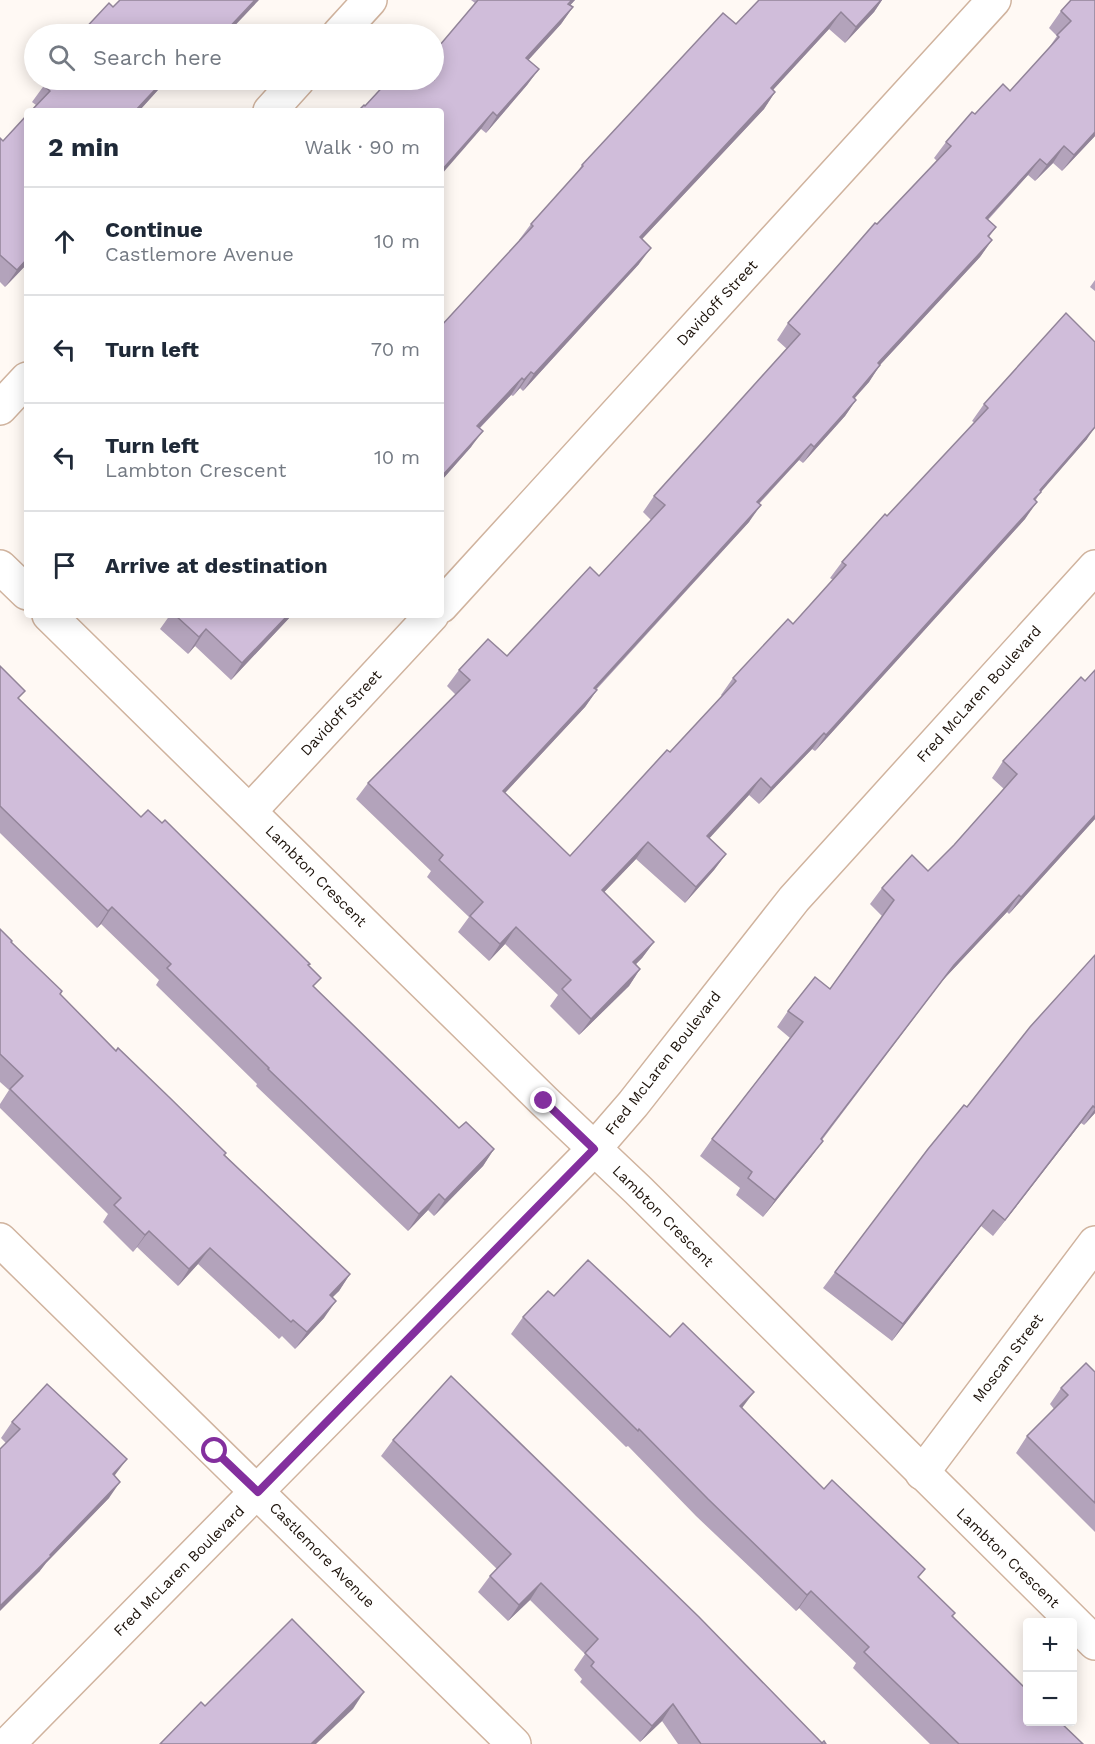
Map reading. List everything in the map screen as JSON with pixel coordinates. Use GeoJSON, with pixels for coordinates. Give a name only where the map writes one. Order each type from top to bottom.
{"type":"FeatureCollection","features":[{"type":"Feature","properties":{"kind":"street"},"geometry":{"type":"LineString","coordinates":[[348,24],[370,0]]}},
{"type":"Feature","properties":{"kind":"street","name":"Davidoff Street"},"geometry":{"type":"LineString","coordinates":[[444,603],[994,0]]}},
{"type":"Feature","properties":{"kind":"street"},"geometry":{"type":"LineString","coordinates":[[273,108],[289,90]]}},
{"type":"Feature","properties":{"kind":"street"},"geometry":{"type":"LineString","coordinates":[[0,408],[24,382]]}},
{"type":"Feature","properties":{"kind":"street"},"geometry":{"type":"LineString","coordinates":[[0,567],[24,590]]}},
{"type":"Feature","properties":{"kind":"street","name":"Fred McLaren Boulevard"},"geometry":{"type":"LineString","coordinates":[[8,1744],[594,1149],[633,1104],[794,899],[1095,567]]}},
{"type":"Feature","properties":{"kind":"street","name":"Lambton Crescent"},"geometry":{"type":"LineString","coordinates":[[52,618],[1095,1643]]}},
{"type":"Feature","properties":{"kind":"street","name":"Davidoff Street"},"geometry":{"type":"LineString","coordinates":[[250,811],[429,618]]}},
{"type":"Feature","properties":{"kind":"street","name":"Castlemore Avenue"},"geometry":{"type":"LineString","coordinates":[[0,1240],[514,1744]]}},
{"type":"Feature","properties":{"kind":"street","name":"Moscan Street"},"geometry":{"type":"LineString","coordinates":[[922,1473],[1095,1243]]}},
{"type":"Feature","properties":{"kind":"building"},"geometry":{"type":"Polygon","coordinates":[[[120,0],[255,0],[232,24],[89,24],[109,3],[113,7],[120,0]]]}},
{"type":"Feature","properties":{"kind":"building"},"geometry":{"type":"Polygon","coordinates":[[[478,0],[572,0],[568,4],[573,7],[526,58],[539,69],[497,116],[493,112],[444,168],[444,108],[361,108],[380,90],[444,90],[444,40],[478,0]]]}},
{"type":"Feature","properties":{"kind":"building"},"geometry":{"type":"Polygon","coordinates":[[[759,0],[881,0],[856,27],[841,12],[771,88],[775,92],[640,237],[651,248],[534,374],[531,372],[524,380],[522,378],[477,426],[483,431],[444,474],[444,323],[533,226],[531,224],[582,165],[723,13],[736,24],[759,0]]]}},
{"type":"Feature","properties":{"kind":"building"},"geometry":{"type":"Polygon","coordinates":[[[1071,0],[1095,0],[1095,132],[1074,155],[1064,146],[1047,165],[1040,159],[986,218],[996,227],[988,236],[992,240],[878,363],[880,365],[853,397],[856,400],[814,447],[811,444],[757,502],[761,505],[594,688],[597,690],[503,791],[570,856],[667,750],[670,752],[736,681],[733,678],[788,619],[793,624],[846,565],[842,562],[885,514],[887,516],[988,408],[984,404],[1066,313],[1095,342],[1095,427],[1040,490],[1041,492],[1034,499],[1037,502],[826,735],[824,733],[771,788],[761,778],[707,836],[726,854],[696,887],[648,842],[602,890],[654,942],[633,962],[640,969],[591,1019],[562,989],[571,980],[516,927],[500,944],[470,916],[483,902],[439,860],[443,855],[368,783],[470,680],[459,670],[488,639],[507,656],[590,567],[599,576],[665,505],[654,496],[800,334],[788,323],[875,223],[877,224],[951,146],[946,142],[972,112],[975,114],[1003,84],[1010,91],[1059,37],[1057,35],[1071,21],[1061,11],[1071,0]]]}},
{"type":"Feature","properties":{"kind":"building"},"geometry":{"type":"Polygon","coordinates":[[[155,90],[138,108],[34,108],[50,91],[155,90]]]}},
{"type":"Feature","properties":{"kind":"building"},"geometry":{"type":"Polygon","coordinates":[[[24,118],[24,262],[17,270],[0,255],[0,138],[3,141],[24,118]]]}},
{"type":"Feature","properties":{"kind":"building"},"geometry":{"type":"Polygon","coordinates":[[[178,618],[285,618],[242,663],[206,629],[199,637],[178,618]]]}},
{"type":"Feature","properties":{"kind":"building"},"geometry":{"type":"Polygon","coordinates":[[[0,666],[25,691],[18,698],[141,817],[148,810],[162,823],[165,820],[310,964],[308,965],[321,978],[313,986],[459,1128],[466,1122],[494,1149],[445,1200],[439,1194],[419,1214],[167,968],[171,964],[112,907],[108,911],[0,806],[0,666]]]}},
{"type":"Feature","properties":{"kind":"building"},"geometry":{"type":"Polygon","coordinates":[[[1095,670],[1095,815],[1021,897],[1019,895],[954,965],[821,1139],[823,1141],[775,1200],[748,1178],[752,1172],[712,1139],[803,1022],[788,1011],[815,977],[830,989],[894,900],[882,888],[912,855],[928,871],[954,845],[1017,774],[1003,761],[1081,677],[1085,681],[1095,670]]]}},
{"type":"Feature","properties":{"kind":"building"},"geometry":{"type":"Polygon","coordinates":[[[0,929],[62,991],[60,994],[116,1051],[118,1048],[226,1153],[224,1155],[350,1274],[330,1295],[336,1301],[307,1332],[293,1320],[291,1322],[210,1248],[189,1269],[149,1231],[145,1235],[114,1205],[121,1198],[10,1089],[23,1076],[0,1054],[0,929]]]}},
{"type":"Feature","properties":{"kind":"building"},"geometry":{"type":"Polygon","coordinates":[[[1095,955],[1095,1108],[1093,1106],[1005,1220],[993,1210],[903,1324],[835,1272],[964,1105],[967,1107],[1030,1027],[1095,955]]]}},
{"type":"Feature","properties":{"kind":"building"},"geometry":{"type":"Polygon","coordinates":[[[588,1260],[670,1337],[683,1323],[754,1392],[740,1406],[824,1489],[832,1480],[925,1569],[918,1577],[955,1613],[952,1616],[1023,1686],[1023,1726],[1064,1726],[1083,1744],[959,1744],[864,1652],[869,1647],[811,1591],[807,1595],[523,1317],[548,1291],[554,1296],[588,1260]]]}},
{"type":"Feature","properties":{"kind":"building"},"geometry":{"type":"Polygon","coordinates":[[[1086,1363],[1095,1372],[1095,1503],[1027,1436],[1068,1395],[1061,1388],[1086,1363]]]}},
{"type":"Feature","properties":{"kind":"building"},"geometry":{"type":"Polygon","coordinates":[[[451,1376],[699,1617],[822,1743],[824,1741],[826,1744],[701,1744],[673,1704],[652,1726],[591,1666],[594,1662],[585,1653],[598,1639],[541,1583],[519,1605],[490,1576],[511,1554],[393,1440],[451,1376]]]}},
{"type":"Feature","properties":{"kind":"building"},"geometry":{"type":"Polygon","coordinates":[[[47,1384],[127,1459],[113,1474],[120,1482],[51,1556],[0,1606],[0,1449],[20,1429],[12,1422],[47,1384]]]}},
{"type":"Feature","properties":{"kind":"building"},"geometry":{"type":"Polygon","coordinates":[[[292,1619],[364,1692],[311,1744],[160,1744],[201,1702],[205,1706],[292,1619]]]}},
{"type":"Feature","properties":{"kind":"route"},"geometry":{"type":"LineString","coordinates":[[215,1451],[258,1492],[594,1149],[544,1101]]}}]}
